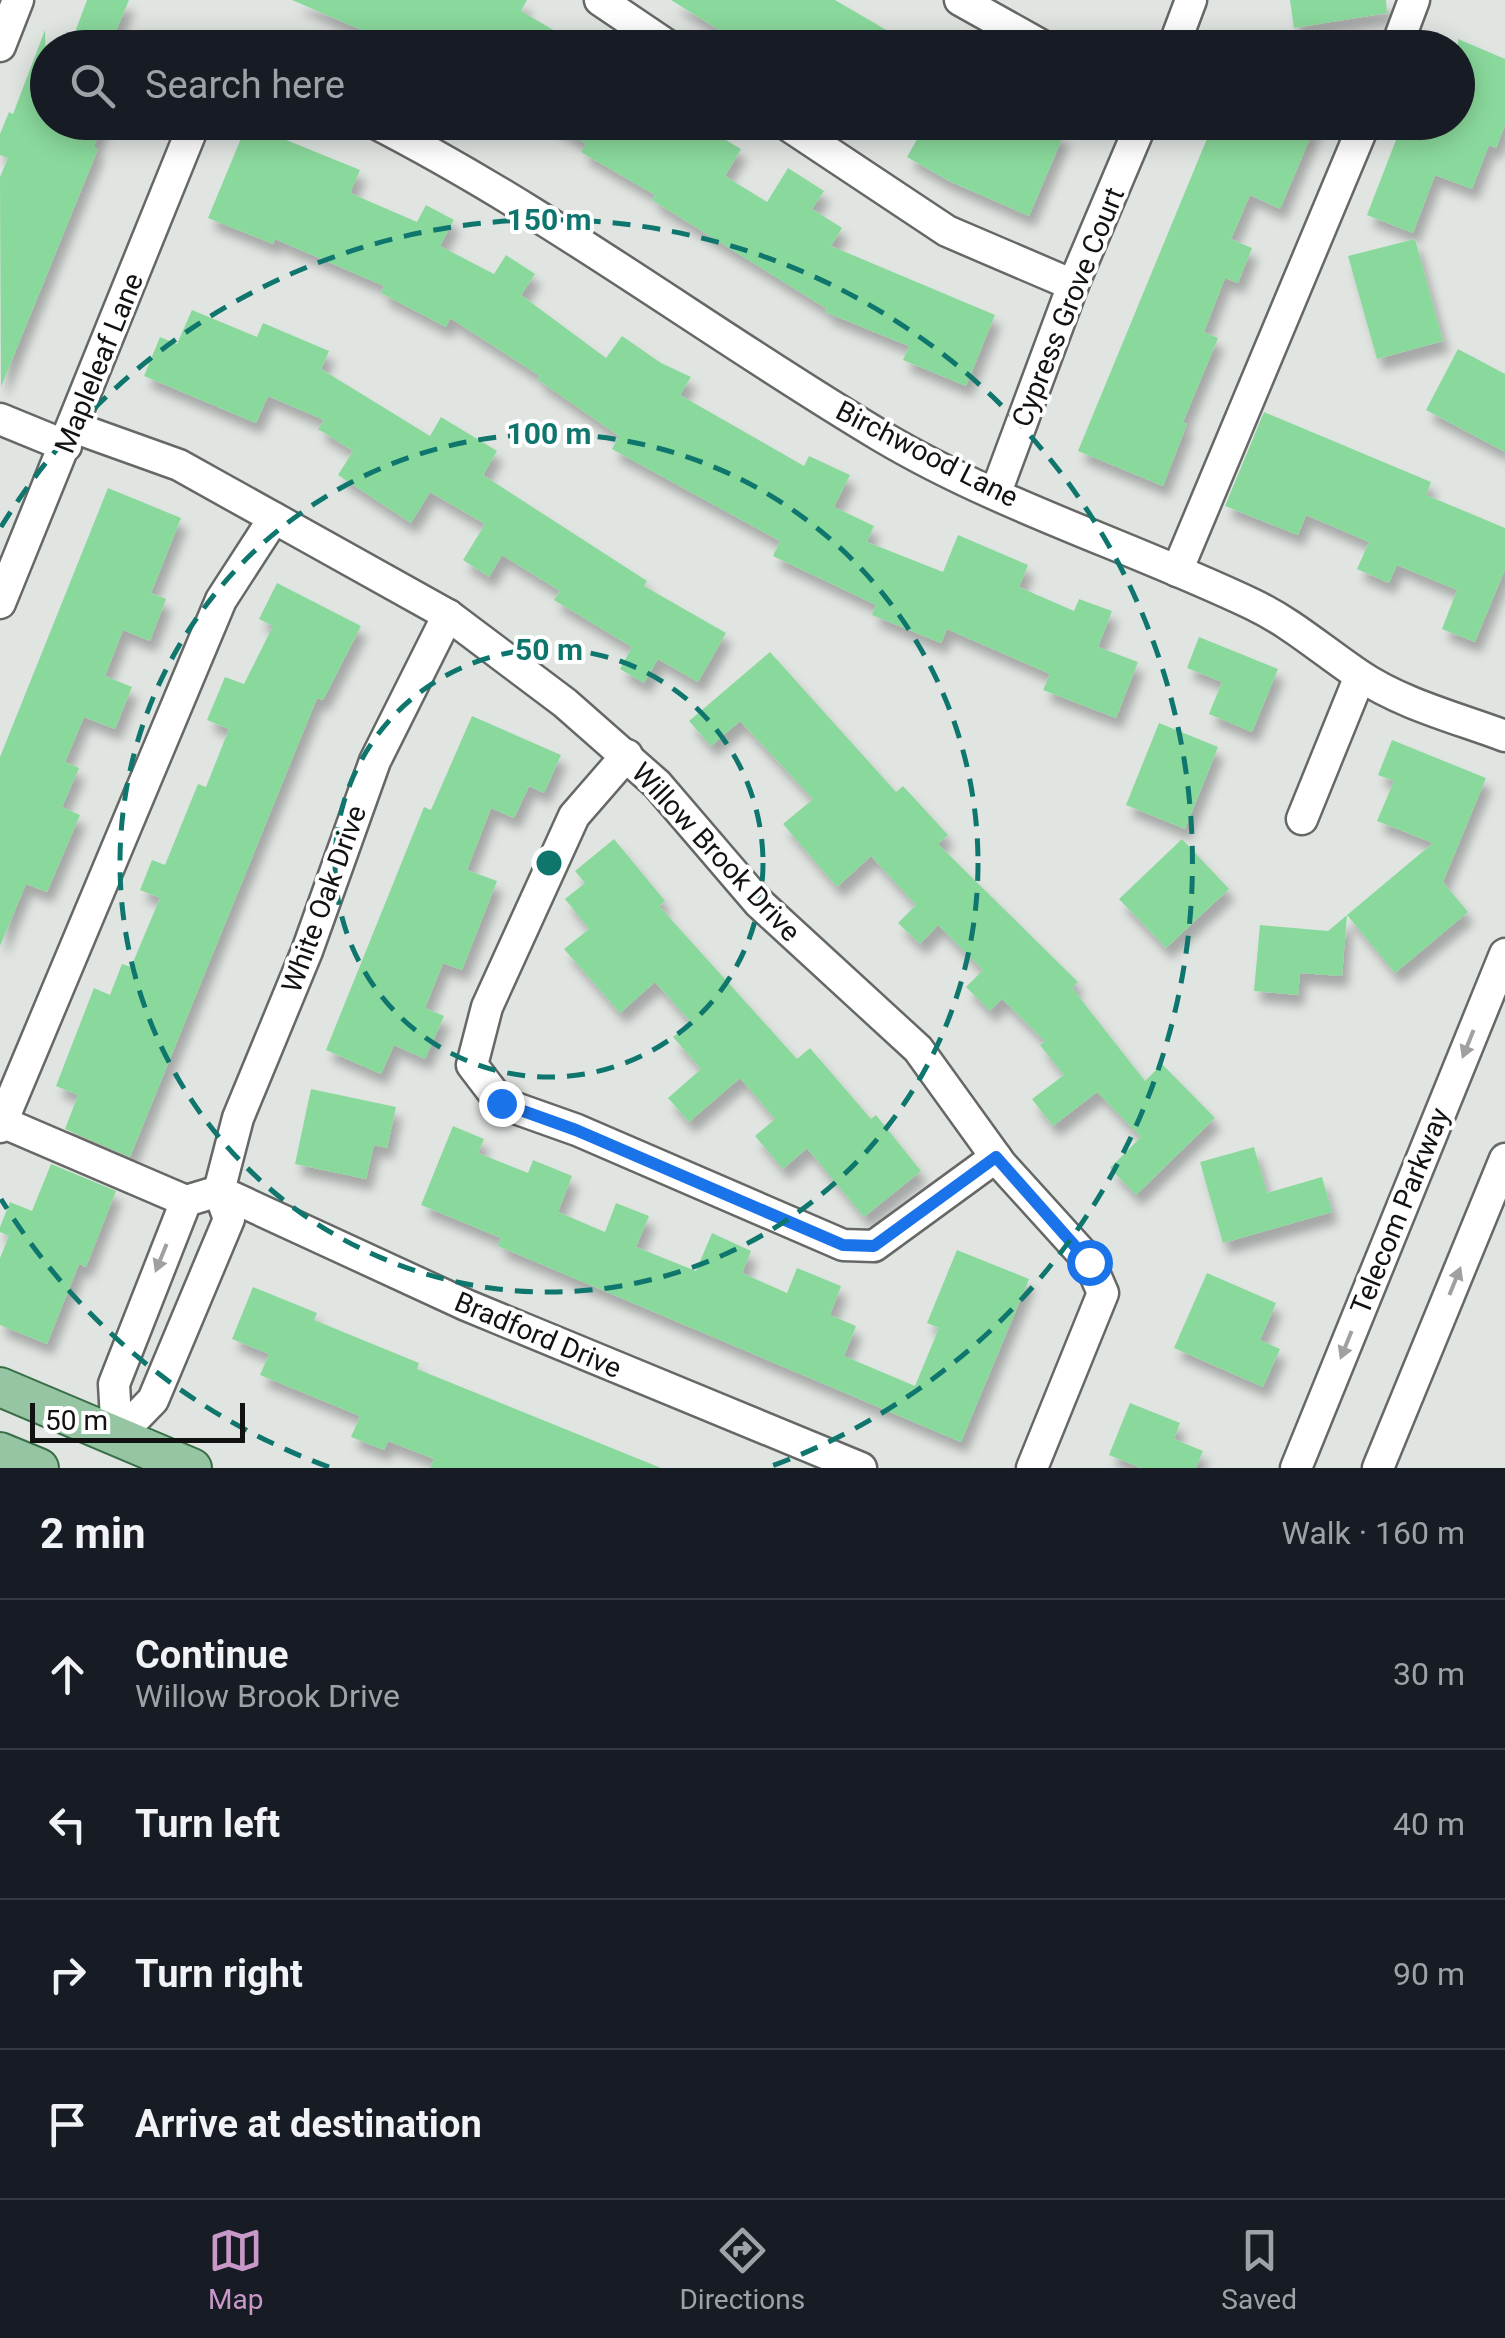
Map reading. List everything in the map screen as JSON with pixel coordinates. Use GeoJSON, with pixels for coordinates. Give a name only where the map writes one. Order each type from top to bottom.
{"type":"FeatureCollection","features":[{"type":"Feature","properties":{"kind":"main road"},"geometry":{"type":"LineString","coordinates":[[0,1387],[111,1452],[192,1468]]}},
{"type":"Feature","properties":{"kind":"main road"},"geometry":{"type":"LineString","coordinates":[[0,1452],[39,1468]]}},
{"type":"Feature","properties":{"kind":"street"},"geometry":{"type":"LineString","coordinates":[[0,46],[18,0]]}},
{"type":"Feature","properties":{"kind":"street"},"geometry":{"type":"LineString","coordinates":[[600,0],[644,30]]}},
{"type":"Feature","properties":{"kind":"street"},"geometry":{"type":"LineString","coordinates":[[960,0],[1014,30]]}},
{"type":"Feature","properties":{"kind":"street"},"geometry":{"type":"LineString","coordinates":[[1180,30],[1191,0]]}},
{"type":"Feature","properties":{"kind":"street"},"geometry":{"type":"LineString","coordinates":[[1403,30],[1414,0]]}},
{"type":"Feature","properties":{"kind":"street","name":"Mapleleaf Lane"},"geometry":{"type":"LineString","coordinates":[[0,603],[188,140]]}},
{"type":"Feature","properties":{"kind":"street","name":"Birchwood Lane"},"geometry":{"type":"LineString","coordinates":[[405,140],[572,238],[884,438],[1304,632],[1360,676],[1505,736]]}},
{"type":"Feature","properties":{"kind":"street"},"geometry":{"type":"LineString","coordinates":[[810,140],[946,230],[1073,285]]}},
{"type":"Feature","properties":{"kind":"street","name":"Cypress Grove Court"},"geometry":{"type":"LineString","coordinates":[[996,492],[1073,285],[1134,140]]}},
{"type":"Feature","properties":{"kind":"street"},"geometry":{"type":"LineString","coordinates":[[1177,571],[1357,140]]}},
{"type":"Feature","properties":{"kind":"street","name":"Willow Brook Drive"},"geometry":{"type":"LineString","coordinates":[[0,419],[178,465],[448,615],[626,755],[709,840],[759,903],[918,1049],[996,1157],[1089,1262],[1103,1293],[1032,1468]]}},
{"type":"Feature","properties":{"kind":"street"},"geometry":{"type":"LineString","coordinates":[[219,1191],[186,1201],[1,1124],[213,617],[274,518]]}},
{"type":"Feature","properties":{"kind":"street","name":"White Oak Drive"},"geometry":{"type":"LineString","coordinates":[[111,1452],[154,1400],[202,1287],[229,1219],[219,1191],[238,1118],[307,951],[375,761],[448,615]]}},
{"type":"Feature","properties":{"kind":"street"},"geometry":{"type":"LineString","coordinates":[[1302,819],[1360,676]]}},
{"type":"Feature","properties":{"kind":"street"},"geometry":{"type":"LineString","coordinates":[[626,755],[574,816],[487,1006],[472,1064],[501,1103],[576,1130],[843,1245],[874,1246],[996,1157]]}},
{"type":"Feature","properties":{"kind":"street","name":"Telecom Parkway"},"geometry":{"type":"LineString","coordinates":[[1296,1468],[1505,954]]}},
{"type":"Feature","properties":{"kind":"street"},"geometry":{"type":"LineString","coordinates":[[1378,1468],[1505,1159]]}},
{"type":"Feature","properties":{"kind":"street","name":"Bradford Drive"},"geometry":{"type":"LineString","coordinates":[[219,1191],[466,1306],[861,1468]]}},
{"type":"Feature","properties":{"kind":"street"},"geometry":{"type":"LineString","coordinates":[[111,1452],[114,1384],[186,1201]]}},
{"type":"Feature","properties":{"kind":"building"},"geometry":{"type":"Polygon","coordinates":[[[87,0],[129,0],[116,30],[76,30],[87,0]]]}},
{"type":"Feature","properties":{"kind":"building"},"geometry":{"type":"Polygon","coordinates":[[[292,0],[527,0],[521,11],[553,30],[361,30],[292,0]]]}},
{"type":"Feature","properties":{"kind":"building"},"geometry":{"type":"Polygon","coordinates":[[[671,0],[835,0],[886,30],[719,30],[671,0]]]}},
{"type":"Feature","properties":{"kind":"building"},"geometry":{"type":"Polygon","coordinates":[[[1290,0],[1386,0],[1387,13],[1294,28],[1290,0]]]}},
{"type":"Feature","properties":{"kind":"building"},"geometry":{"type":"Polygon","coordinates":[[[1475,46],[1505,59],[1505,125],[1496,148],[1489,145],[1472,189],[1435,175],[1413,233],[1367,215],[1396,140],[1475,140],[1475,46]]]}},
{"type":"Feature","properties":{"kind":"building"},"geometry":{"type":"Polygon","coordinates":[[[30,69],[30,140],[97,140],[94,147],[98,149],[1,387],[0,177],[8,158],[0,155],[0,134],[9,112],[13,114],[30,69]]]}},
{"type":"Feature","properties":{"kind":"building"},"geometry":{"type":"Polygon","coordinates":[[[240,140],[286,140],[360,170],[350,193],[417,222],[426,205],[454,220],[440,246],[494,274],[506,255],[535,274],[521,295],[606,358],[622,336],[661,363],[691,377],[680,395],[804,466],[809,456],[850,475],[834,507],[874,526],[867,542],[943,572],[958,535],[1028,565],[1019,587],[1074,611],[1079,599],[1112,611],[1098,647],[1138,662],[1116,718],[1043,690],[1050,674],[947,629],[941,643],[872,615],[876,605],[773,556],[780,541],[612,449],[619,436],[537,379],[540,376],[450,318],[446,327],[381,293],[384,286],[275,239],[273,244],[208,218],[240,140]]]}},
{"type":"Feature","properties":{"kind":"building"},"geometry":{"type":"Polygon","coordinates":[[[579,140],[726,140],[741,149],[725,176],[767,202],[788,168],[824,191],[812,209],[842,228],[831,246],[995,315],[966,386],[903,360],[909,346],[825,312],[827,309],[652,200],[655,195],[581,152],[586,144],[579,140]]]}},
{"type":"Feature","properties":{"kind":"building"},"geometry":{"type":"Polygon","coordinates":[[[917,140],[1061,140],[1029,216],[949,181],[907,157],[917,140]]]}},
{"type":"Feature","properties":{"kind":"building"},"geometry":{"type":"Polygon","coordinates":[[[1206,140],[1309,140],[1280,209],[1250,195],[1231,239],[1252,248],[1238,283],[1225,278],[1204,332],[1218,338],[1183,422],[1187,424],[1163,486],[1078,451],[1206,140]]]}},
{"type":"Feature","properties":{"kind":"building"},"geometry":{"type":"Polygon","coordinates":[[[1415,239],[1443,341],[1377,359],[1348,256],[1415,239]]]}},
{"type":"Feature","properties":{"kind":"building"},"geometry":{"type":"Polygon","coordinates":[[[192,310],[257,337],[263,323],[329,351],[321,369],[430,436],[441,417],[497,451],[483,475],[647,581],[644,586],[726,633],[698,682],[658,659],[644,683],[620,669],[632,647],[554,600],[560,591],[502,555],[489,577],[463,560],[485,524],[430,492],[411,523],[338,475],[353,451],[318,429],[324,420],[268,396],[256,423],[144,376],[160,337],[177,344],[192,310]]]}},
{"type":"Feature","properties":{"kind":"building"},"geometry":{"type":"Polygon","coordinates":[[[1458,349],[1505,374],[1505,452],[1426,410],[1458,349]]]}},
{"type":"Feature","properties":{"kind":"building"},"geometry":{"type":"Polygon","coordinates":[[[1264,412],[1431,482],[1426,495],[1505,528],[1505,569],[1475,642],[1442,629],[1457,590],[1397,565],[1389,583],[1357,569],[1369,542],[1306,515],[1298,535],[1225,506],[1264,412]]]}},
{"type":"Feature","properties":{"kind":"building"},"geometry":{"type":"Polygon","coordinates":[[[108,488],[181,518],[151,593],[166,599],[150,641],[123,630],[105,676],[132,687],[115,729],[84,717],[65,762],[79,768],[62,807],[80,815],[47,892],[26,884],[0,946],[0,757],[108,488]]]}},
{"type":"Feature","properties":{"kind":"building"},"geometry":{"type":"Polygon","coordinates":[[[277,583],[361,626],[323,700],[317,698],[130,1157],[65,1129],[78,1095],[56,1086],[94,988],[110,995],[122,964],[131,967],[160,898],[140,890],[152,860],[165,865],[198,784],[206,787],[229,729],[207,720],[225,677],[244,684],[273,626],[259,619],[277,583]]]}},
{"type":"Feature","properties":{"kind":"building"},"geometry":{"type":"Polygon","coordinates":[[[1199,637],[1278,669],[1252,732],[1209,714],[1222,682],[1187,668],[1199,637]]]}},
{"type":"Feature","properties":{"kind":"building"},"geometry":{"type":"Polygon","coordinates":[[[770,652],[896,792],[903,786],[948,835],[938,844],[1078,982],[1072,988],[1145,1081],[1162,1064],[1215,1118],[1136,1195],[1110,1168],[1141,1137],[1097,1092],[1053,1126],[1032,1099],[1064,1075],[1040,1045],[1045,1041],[1002,999],[990,1011],[966,987],[983,970],[938,925],[920,944],[898,923],[916,905],[871,856],[837,887],[783,824],[813,799],[740,721],[711,746],[689,721],[770,652]]]}},
{"type":"Feature","properties":{"kind":"building"},"geometry":{"type":"Polygon","coordinates":[[[472,716],[561,755],[544,793],[529,786],[514,818],[491,808],[467,870],[497,881],[462,970],[443,963],[425,1008],[444,1016],[425,1059],[394,1045],[381,1074],[326,1050],[424,807],[431,810],[472,716]]]}},
{"type":"Feature","properties":{"kind":"building"},"geometry":{"type":"Polygon","coordinates":[[[1159,723],[1218,747],[1185,829],[1126,805],[1159,723]]]}},
{"type":"Feature","properties":{"kind":"building"},"geometry":{"type":"Polygon","coordinates":[[[1392,740],[1486,778],[1443,882],[1468,912],[1395,973],[1347,915],[1433,843],[1377,821],[1394,781],[1378,775],[1392,740]]]}},
{"type":"Feature","properties":{"kind":"building"},"geometry":{"type":"Polygon","coordinates":[[[614,839],[665,901],[659,906],[797,1059],[810,1048],[871,1119],[876,1115],[921,1171],[864,1217],[807,1148],[783,1169],[755,1136],[775,1119],[740,1078],[689,1122],[668,1098],[701,1069],[673,1037],[691,1022],[655,982],[620,1013],[564,949],[589,929],[565,899],[585,883],[575,871],[614,839]]]}},
{"type":"Feature","properties":{"kind":"building"},"geometry":{"type":"Polygon","coordinates":[[[1182,839],[1229,889],[1166,948],[1119,899],[1182,839]]]}},
{"type":"Feature","properties":{"kind":"building"},"geometry":{"type":"Polygon","coordinates":[[[1347,915],[1342,976],[1300,973],[1298,995],[1254,991],[1260,925],[1328,931],[1347,915]]]}},
{"type":"Feature","properties":{"kind":"building"},"geometry":{"type":"Polygon","coordinates":[[[311,1089],[396,1107],[387,1148],[374,1145],[366,1179],[295,1164],[311,1089]]]}},
{"type":"Feature","properties":{"kind":"building"},"geometry":{"type":"Polygon","coordinates":[[[453,1126],[484,1139],[478,1153],[528,1173],[533,1160],[572,1176],[558,1212],[605,1232],[616,1203],[649,1216],[636,1247],[696,1271],[712,1233],[751,1251],[742,1273],[787,1293],[797,1268],[841,1286],[830,1315],[856,1326],[844,1356],[915,1386],[939,1328],[927,1323],[957,1250],[1029,1279],[961,1442],[498,1246],[501,1238],[421,1205],[453,1126]]]}},
{"type":"Feature","properties":{"kind":"building"},"geometry":{"type":"Polygon","coordinates":[[[1254,1147],[1267,1193],[1322,1177],[1332,1212],[1223,1243],[1200,1162],[1254,1147]]]}},
{"type":"Feature","properties":{"kind":"building"},"geometry":{"type":"Polygon","coordinates":[[[51,1164],[116,1191],[86,1267],[79,1264],[47,1344],[0,1325],[0,1258],[9,1236],[0,1232],[0,1227],[10,1202],[32,1211],[51,1164]]]}},
{"type":"Feature","properties":{"kind":"building"},"geometry":{"type":"Polygon","coordinates":[[[1207,1273],[1276,1303],[1260,1340],[1280,1349],[1263,1387],[1174,1348],[1207,1273]]]}},
{"type":"Feature","properties":{"kind":"building"},"geometry":{"type":"Polygon","coordinates":[[[253,1287],[317,1313],[314,1320],[419,1363],[417,1369],[661,1468],[430,1468],[434,1459],[388,1441],[384,1450],[351,1437],[360,1416],[260,1375],[269,1354],[232,1339],[253,1287]]]}},
{"type":"Feature","properties":{"kind":"building"},"geometry":{"type":"Polygon","coordinates":[[[1130,1403],[1180,1423],[1174,1439],[1203,1451],[1196,1468],[1141,1468],[1109,1455],[1130,1403]]]}},
{"type":"Feature","properties":{"kind":"route"},"geometry":{"type":"LineString","coordinates":[[501,1103],[576,1130],[843,1245],[874,1246],[996,1157],[1089,1262]]}}]}
